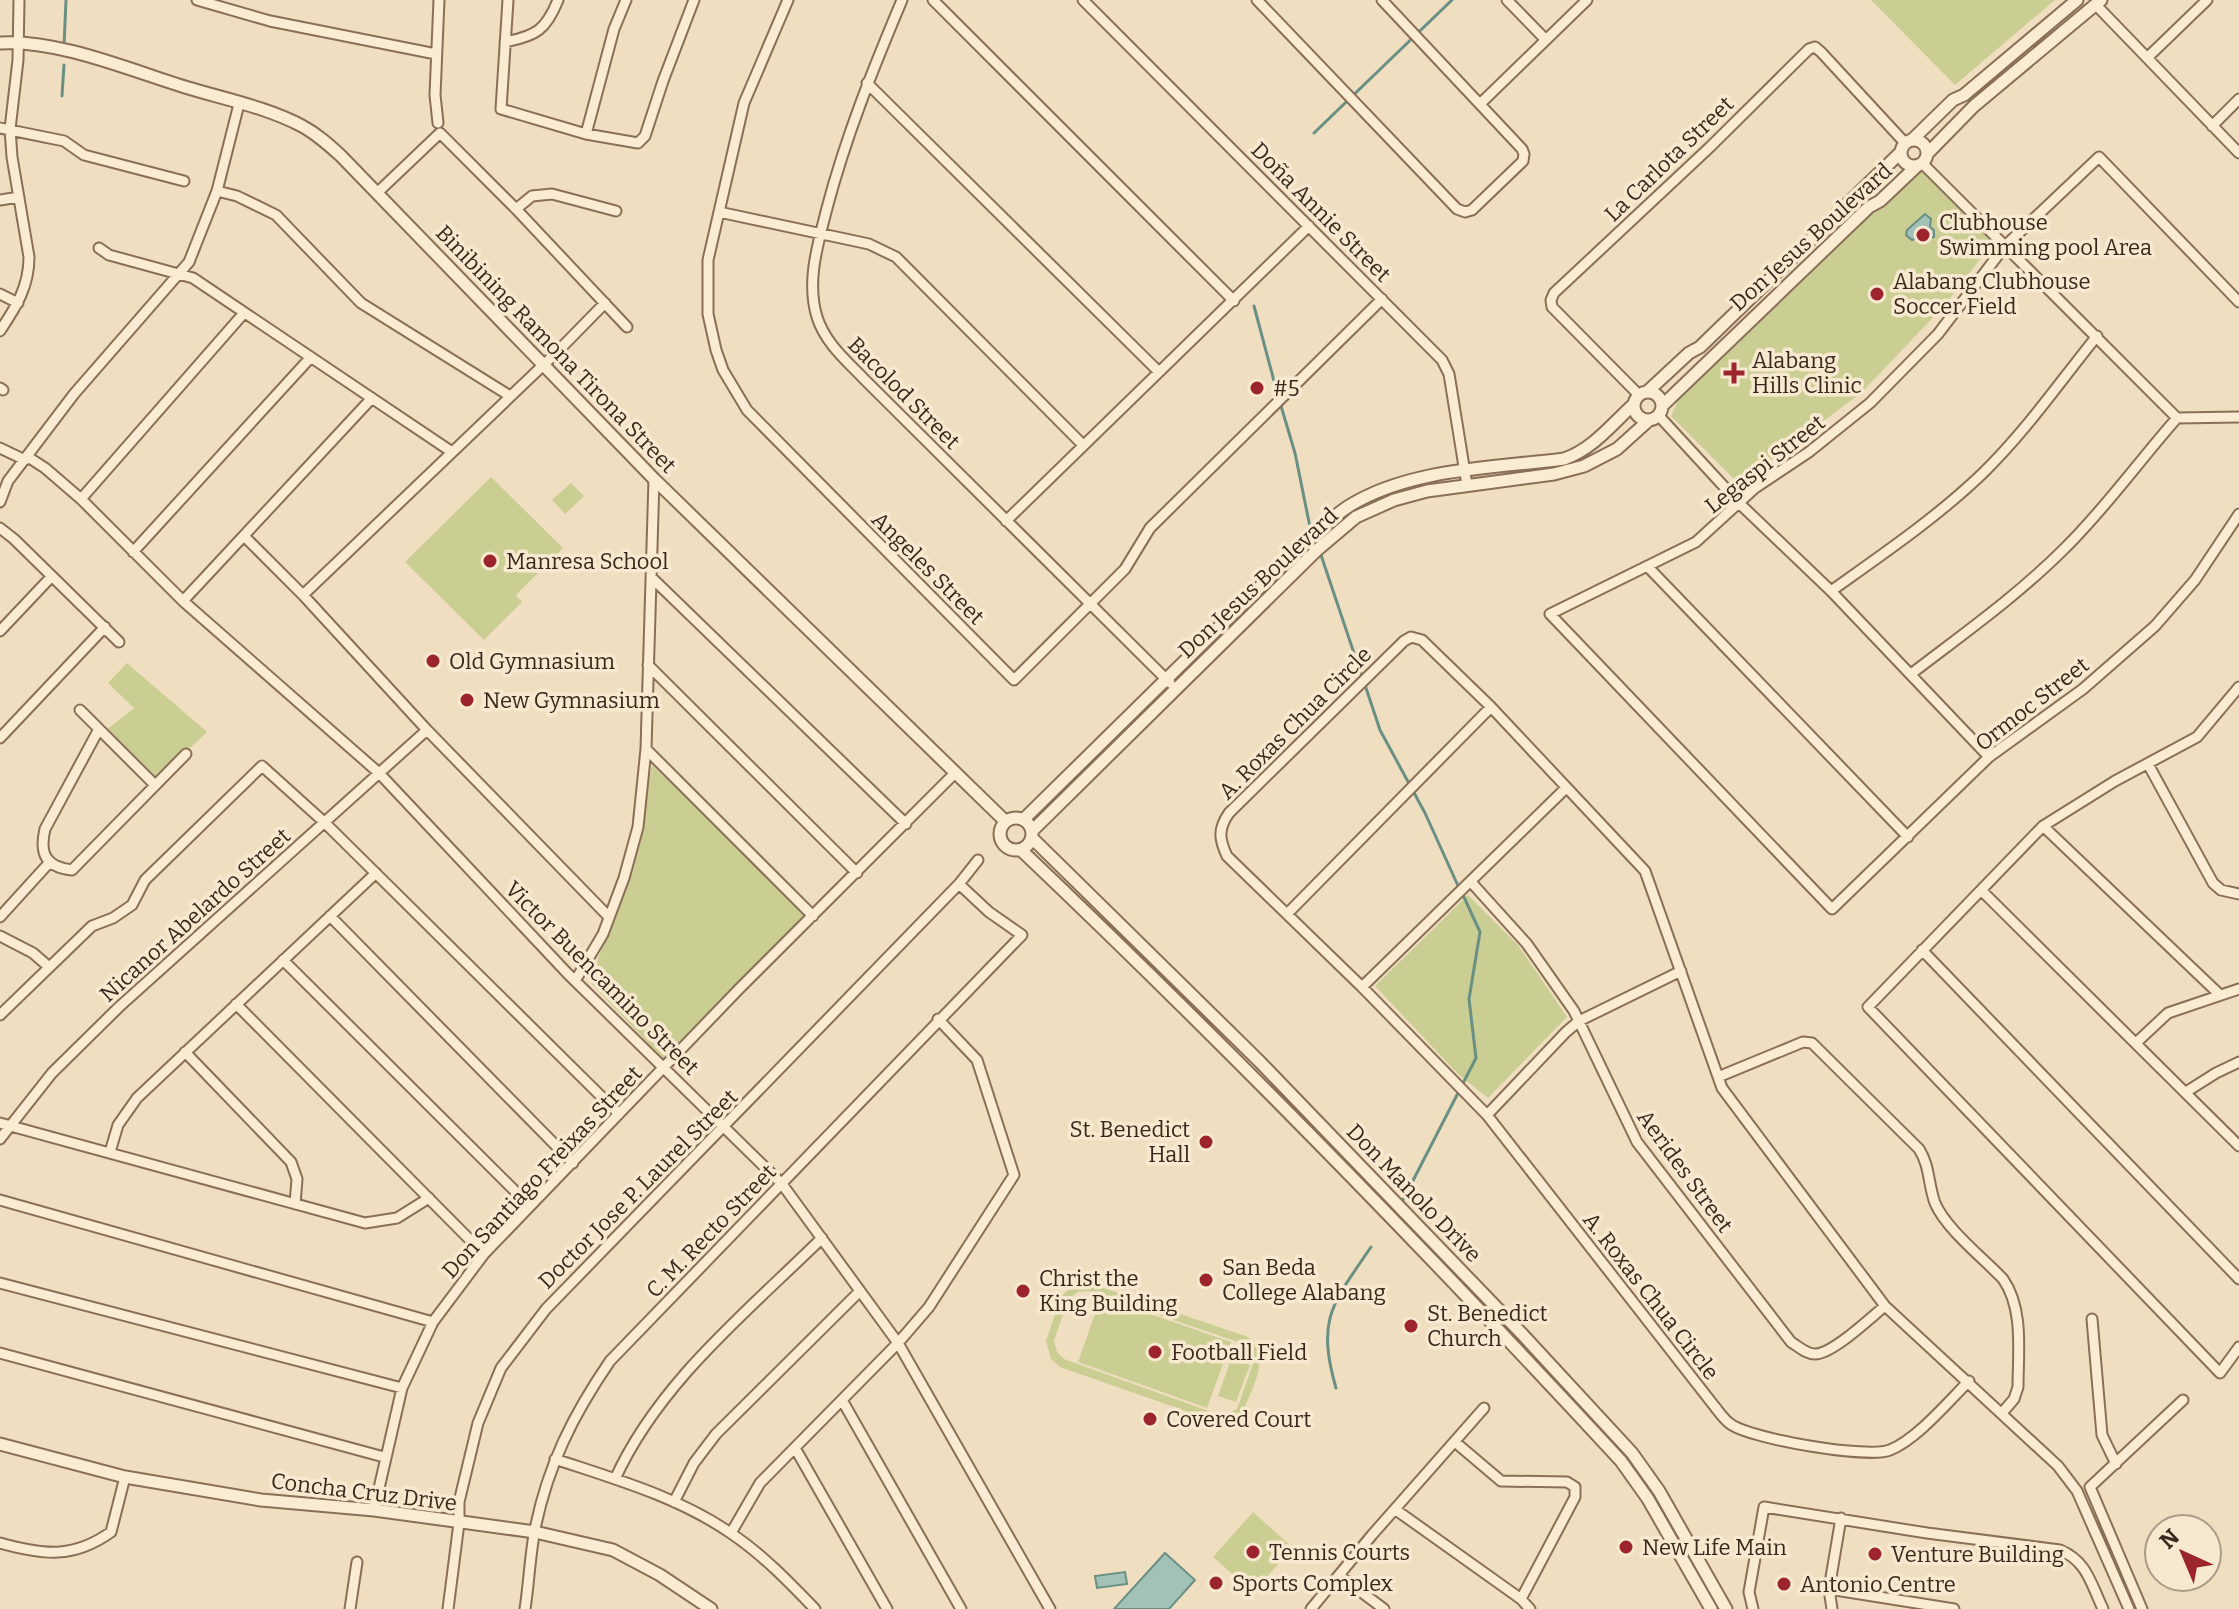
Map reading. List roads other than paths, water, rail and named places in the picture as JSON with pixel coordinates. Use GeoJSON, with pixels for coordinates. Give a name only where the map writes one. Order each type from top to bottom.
{"type":"FeatureCollection","features":[{"type":"Feature","properties":{"kind":"street"},"geometry":{"type":"LineString","coordinates":[[0,331],[18,303],[29,272],[19,197],[5,128],[19,42],[19,0]]}},
{"type":"Feature","properties":{"kind":"street"},"geometry":{"type":"LineString","coordinates":[[197,0],[270,21],[436,54]]}},
{"type":"Feature","properties":{"kind":"street"},"geometry":{"type":"LineString","coordinates":[[438,123],[435,95],[439,0]]}},
{"type":"Feature","properties":{"kind":"street"},"geometry":{"type":"LineString","coordinates":[[508,0],[501,109],[586,134],[633,142],[643,140],[694,0]]}},
{"type":"Feature","properties":{"kind":"street"},"geometry":{"type":"LineString","coordinates":[[505,42],[537,33],[549,20],[558,0]]}},
{"type":"Feature","properties":{"kind":"street"},"geometry":{"type":"LineString","coordinates":[[586,134],[614,29],[626,0]]}},
{"type":"Feature","properties":{"kind":"street","name":"Angeles Street"},"geometry":{"type":"LineString","coordinates":[[788,0],[744,103],[708,260],[708,314],[716,350],[723,370],[747,410],[1014,680],[1132,561],[1150,528],[1382,299]]}},
{"type":"Feature","properties":{"kind":"street","name":"Bacolod Street"},"geometry":{"type":"LineString","coordinates":[[902,0],[843,149],[820,235],[813,272],[813,295],[818,319],[830,344],[1171,684]]}},
{"type":"Feature","properties":{"kind":"street"},"geometry":{"type":"LineString","coordinates":[[933,0],[1234,301]]}},
{"type":"Feature","properties":{"kind":"street","name":"Doña Annie Street"},"geometry":{"type":"LineString","coordinates":[[1083,0],[1447,366],[1467,485]]}},
{"type":"Feature","properties":{"kind":"street"},"geometry":{"type":"LineString","coordinates":[[1257,0],[1457,209],[1465,212],[1472,210],[1523,161],[1524,154],[1481,103],[1382,0]]}},
{"type":"Feature","properties":{"kind":"street"},"geometry":{"type":"LineString","coordinates":[[1507,0],[1546,40]]}},
{"type":"Feature","properties":{"kind":"street"},"geometry":{"type":"LineString","coordinates":[[1481,103],[1587,0]]}},
{"type":"Feature","properties":{"kind":"street","name":"Don Jesus Boulevard"},"geometry":{"type":"LineString","coordinates":[[1032,834],[1311,537],[1349,506],[1424,476],[1564,459],[1591,447],[1640,397],[1689,353],[1700,347],[1858,196],[1865,185],[1953,100],[1964,95],[2077,0]]}},
{"type":"Feature","properties":{"kind":"street"},"geometry":{"type":"LineString","coordinates":[[2147,58],[2207,0]]}},
{"type":"Feature","properties":{"kind":"street"},"geometry":{"type":"LineString","coordinates":[[2098,2],[2147,58],[2239,153]]}},
{"type":"Feature","properties":{"kind":"street","name":"Don Jesus Boulevard"},"geometry":{"type":"LineString","coordinates":[[1024,819],[1356,517],[1394,500],[1427,491],[1571,471],[1617,449],[1657,414],[1710,357],[1922,161],[1974,106],[2098,2]]}},
{"type":"Feature","properties":{"kind":"street"},"geometry":{"type":"LineString","coordinates":[[2062,13],[2072,24]]}},
{"type":"Feature","properties":{"kind":"street"},"geometry":{"type":"LineString","coordinates":[[2041,31],[2051,42]]}},
{"type":"Feature","properties":{"kind":"street","name":"Binibining Ramona Tirona Street"},"geometry":{"type":"LineString","coordinates":[[0,43],[19,42],[65,51],[273,113],[319,137],[654,479],[1005,821]]}},
{"type":"Feature","properties":{"kind":"street","name":"La Carlota Street"},"geometry":{"type":"LineString","coordinates":[[1640,397],[1552,307],[1554,293],[1809,49],[1815,47],[1821,52],[1906,145]]}},
{"type":"Feature","properties":{"kind":"street"},"geometry":{"type":"LineString","coordinates":[[867,83],[1159,372]]}},
{"type":"Feature","properties":{"kind":"street"},"geometry":{"type":"LineString","coordinates":[[1964,95],[1974,106]]}},
{"type":"Feature","properties":{"kind":"street"},"geometry":{"type":"LineString","coordinates":[[2212,126],[2239,99]]}},
{"type":"Feature","properties":{"kind":"street"},"geometry":{"type":"LineString","coordinates":[[0,502],[8,481],[74,394],[181,273],[195,252],[217,191],[239,104]]}},
{"type":"Feature","properties":{"kind":"street"},"geometry":{"type":"LineString","coordinates":[[5,128],[64,141],[84,155],[184,181]]}},
{"type":"Feature","properties":{"kind":"street"},"geometry":{"type":"LineString","coordinates":[[377,193],[440,133],[627,327]]}},
{"type":"Feature","properties":{"kind":"street"},"geometry":{"type":"LineString","coordinates":[[1922,161],[1906,164],[1906,145],[1923,143],[1922,161],[2177,418],[2239,417]]}},
{"type":"Feature","properties":{"kind":"street","name":"Legaspi Street"},"geometry":{"type":"LineString","coordinates":[[1832,909],[1550,614],[1696,542],[1755,488],[1809,452],[1870,403],[1938,334],[2005,246],[2099,157],[2239,302]]}},
{"type":"Feature","properties":{"kind":"street"},"geometry":{"type":"LineString","coordinates":[[217,191],[237,196],[276,215],[361,303],[510,396]]}},
{"type":"Feature","properties":{"kind":"street"},"geometry":{"type":"LineString","coordinates":[[516,209],[532,196],[552,194],[616,211]]}},
{"type":"Feature","properties":{"kind":"street"},"geometry":{"type":"LineString","coordinates":[[1858,196],[1869,207]]}},
{"type":"Feature","properties":{"kind":"street"},"geometry":{"type":"LineString","coordinates":[[0,200],[19,197]]}},
{"type":"Feature","properties":{"kind":"street"},"geometry":{"type":"LineString","coordinates":[[719,212],[869,244],[896,257],[1083,445]]}},
{"type":"Feature","properties":{"kind":"street"},"geometry":{"type":"LineString","coordinates":[[1006,521],[1309,226]]}},
{"type":"Feature","properties":{"kind":"street"},"geometry":{"type":"LineString","coordinates":[[99,248],[109,255],[193,278],[452,452]]}},
{"type":"Feature","properties":{"kind":"street"},"geometry":{"type":"LineString","coordinates":[[0,294],[18,303]]}},
{"type":"Feature","properties":{"kind":"street"},"geometry":{"type":"LineString","coordinates":[[303,595],[605,303]]}},
{"type":"Feature","properties":{"kind":"street"},"geometry":{"type":"LineString","coordinates":[[81,499],[244,313]]}},
{"type":"Feature","properties":{"kind":"street"},"geometry":{"type":"LineString","coordinates":[[1831,591],[1927,522],[1982,474],[2050,399],[2097,336]]}},
{"type":"Feature","properties":{"kind":"street"},"geometry":{"type":"LineString","coordinates":[[1700,347],[1710,357]]}},
{"type":"Feature","properties":{"kind":"street"},"geometry":{"type":"LineString","coordinates":[[133,552],[311,357]]}},
{"type":"Feature","properties":{"kind":"street"},"geometry":{"type":"LineString","coordinates":[[1657,414],[1637,415],[1640,397],[1656,394],[1657,414],[1740,504],[1831,591],[1989,757]]}},
{"type":"Feature","properties":{"kind":"street"},"geometry":{"type":"LineString","coordinates":[[183,601],[372,398]]}},
{"type":"Feature","properties":{"kind":"street"},"geometry":{"type":"LineString","coordinates":[[1911,674],[2012,596],[2064,549],[2107,503],[2177,418]]}},
{"type":"Feature","properties":{"kind":"street"},"geometry":{"type":"LineString","coordinates":[[1591,447],[1600,459]]}},
{"type":"Feature","properties":{"kind":"street","name":"Victor Buencamino Street"},"geometry":{"type":"LineString","coordinates":[[0,448],[45,468],[81,499],[183,601],[379,773],[575,981],[782,1184],[898,1343],[1050,1609]]}},
{"type":"Feature","properties":{"kind":"street"},"geometry":{"type":"LineString","coordinates":[[575,981],[609,917],[634,843],[646,749],[654,479]]}},
{"type":"Feature","properties":{"kind":"street","name":"Ormoc Street"},"geometry":{"type":"LineString","coordinates":[[1832,909],[1989,757],[2083,689],[2155,626],[2195,580],[2239,514]]}},
{"type":"Feature","properties":{"kind":"street"},"geometry":{"type":"LineString","coordinates":[[0,528],[119,642]]}},
{"type":"Feature","properties":{"kind":"street"},"geometry":{"type":"LineString","coordinates":[[244,536],[609,917]]}},
{"type":"Feature","properties":{"kind":"street"},"geometry":{"type":"LineString","coordinates":[[1648,567],[1908,837]]}},
{"type":"Feature","properties":{"kind":"street"},"geometry":{"type":"LineString","coordinates":[[0,631],[52,576]]}},
{"type":"Feature","properties":{"kind":"street"},"geometry":{"type":"LineString","coordinates":[[652,578],[906,824]]}},
{"type":"Feature","properties":{"kind":"street"},"geometry":{"type":"LineString","coordinates":[[0,738],[105,627]]}},
{"type":"Feature","properties":{"kind":"street","name":"A. Roxas Chua Circle"},"geometry":{"type":"LineString","coordinates":[[1969,1381],[1908,1439],[1887,1452],[1827,1448],[1756,1435],[1732,1426],[1487,1115],[1362,987],[1227,856],[1221,844],[1222,823],[1229,813],[1411,637],[1422,640],[1491,707],[1645,871],[1722,1088],[1885,1306],[1969,1381],[2058,1466],[2077,1491],[2129,1609]]}},
{"type":"Feature","properties":{"kind":"street"},"geometry":{"type":"LineString","coordinates":[[648,665],[857,873]]}},
{"type":"Feature","properties":{"kind":"street"},"geometry":{"type":"LineString","coordinates":[[2239,687],[2197,737],[2077,803],[2043,826],[1868,1007],[2220,1373],[2239,1347]]}},
{"type":"Feature","properties":{"kind":"street"},"geometry":{"type":"LineString","coordinates":[[1287,914],[1491,707]]}},
{"type":"Feature","properties":{"kind":"street"},"geometry":{"type":"LineString","coordinates":[[80,710],[155,785]]}},
{"type":"Feature","properties":{"kind":"street"},"geometry":{"type":"LineString","coordinates":[[99,729],[45,829],[43,853],[49,863],[60,868],[72,870],[186,754]]}},
{"type":"Feature","properties":{"kind":"street","name":"Nicanor Abelardo Street"},"geometry":{"type":"LineString","coordinates":[[0,1139],[4,1124],[74,1051],[427,730]]}},
{"type":"Feature","properties":{"kind":"street"},"geometry":{"type":"LineString","coordinates":[[646,749],[813,916]]}},
{"type":"Feature","properties":{"kind":"street"},"geometry":{"type":"LineString","coordinates":[[2148,764],[2213,883],[2221,890],[2239,894]]}},
{"type":"Feature","properties":{"kind":"street"},"geometry":{"type":"LineString","coordinates":[[0,1015],[92,926],[113,918],[132,905],[145,880],[262,766],[324,822],[619,1114]]}},
{"type":"Feature","properties":{"kind":"street","name":"Don Santiago Freixas Street"},"geometry":{"type":"LineString","coordinates":[[374,1510],[402,1388],[433,1322],[484,1254],[955,773]]}},
{"type":"Feature","properties":{"kind":"street"},"geometry":{"type":"LineString","coordinates":[[1362,987],[1566,788]]}},
{"type":"Feature","properties":{"kind":"street"},"geometry":{"type":"LineString","coordinates":[[1017,817],[1024,819],[1032,834],[1021,850],[1004,846],[999,838],[1005,821],[1017,817]]}},
{"type":"Feature","properties":{"kind":"street"},"geometry":{"type":"LineString","coordinates":[[2043,826],[2219,994]]}},
{"type":"Feature","properties":{"kind":"street","name":"Don Manolo Drive"},"geometry":{"type":"LineString","coordinates":[[1032,834],[1324,1127],[1632,1453],[1659,1491],[1726,1609]]}},
{"type":"Feature","properties":{"kind":"street","name":"Don Manolo Drive"},"geometry":{"type":"LineString","coordinates":[[1021,850],[1152,975],[1314,1138],[1621,1461],[1648,1499],[1711,1609]]}},
{"type":"Feature","properties":{"kind":"street","name":"Doctor Jose P. Laurel Street"},"geometry":{"type":"LineString","coordinates":[[448,1609],[459,1502],[478,1423],[501,1368],[546,1309],[959,884],[978,860]]}},
{"type":"Feature","properties":{"kind":"street"},"geometry":{"type":"LineString","coordinates":[[0,917],[49,863]]}},
{"type":"Feature","properties":{"kind":"street"},"geometry":{"type":"LineString","coordinates":[[110,1152],[125,1112],[376,873]]}},
{"type":"Feature","properties":{"kind":"street","name":"C. M. Recto Street"},"geometry":{"type":"LineString","coordinates":[[525,1609],[535,1532],[555,1459],[580,1404],[610,1361],[1022,935],[989,912],[959,884]]}},
{"type":"Feature","properties":{"kind":"street","name":"Aerides Street"},"geometry":{"type":"LineString","coordinates":[[1465,888],[1527,944],[1579,1021],[1637,1142],[1791,1342],[1815,1354],[1831,1349],[1885,1306]]}},
{"type":"Feature","properties":{"kind":"street"},"geometry":{"type":"LineString","coordinates":[[1981,890],[2239,1146]]}},
{"type":"Feature","properties":{"kind":"street"},"geometry":{"type":"LineString","coordinates":[[330,916],[573,1163]]}},
{"type":"Feature","properties":{"kind":"street"},"geometry":{"type":"LineString","coordinates":[[0,936],[33,953],[49,967]]}},
{"type":"Feature","properties":{"kind":"street"},"geometry":{"type":"LineString","coordinates":[[1922,950],[2239,1279]]}},
{"type":"Feature","properties":{"kind":"street"},"geometry":{"type":"LineString","coordinates":[[283,960],[530,1206]]}},
{"type":"Feature","properties":{"kind":"street"},"geometry":{"type":"LineString","coordinates":[[1487,1115],[1579,1021],[1681,971]]}},
{"type":"Feature","properties":{"kind":"street"},"geometry":{"type":"LineString","coordinates":[[2137,1042],[2168,1013],[2239,989]]}},
{"type":"Feature","properties":{"kind":"street"},"geometry":{"type":"LineString","coordinates":[[236,1004],[484,1254]]}},
{"type":"Feature","properties":{"kind":"street"},"geometry":{"type":"LineString","coordinates":[[731,1533],[760,1483],[898,1343],[929,1307],[1014,1175],[977,1060],[938,1019]]}},
{"type":"Feature","properties":{"kind":"street"},"geometry":{"type":"LineString","coordinates":[[1206,1031],[1218,1020]]}},
{"type":"Feature","properties":{"kind":"street"},"geometry":{"type":"LineString","coordinates":[[1718,1077],[1803,1042],[1812,1043],[1919,1149],[1926,1159],[1936,1205],[2003,1279],[2016,1307],[2018,1387],[2014,1399],[2002,1413]]}},
{"type":"Feature","properties":{"kind":"street"},"geometry":{"type":"LineString","coordinates":[[185,1052],[291,1162],[297,1179],[295,1204]]}},
{"type":"Feature","properties":{"kind":"street"},"geometry":{"type":"LineString","coordinates":[[2186,1092],[2239,1062]]}},
{"type":"Feature","properties":{"kind":"street"},"geometry":{"type":"LineString","coordinates":[[4,1124],[365,1223],[397,1218],[429,1198]]}},
{"type":"Feature","properties":{"kind":"street"},"geometry":{"type":"LineString","coordinates":[[1314,1138],[1324,1127]]}},
{"type":"Feature","properties":{"kind":"street"},"geometry":{"type":"LineString","coordinates":[[0,1200],[433,1322]]}},
{"type":"Feature","properties":{"kind":"street"},"geometry":{"type":"LineString","coordinates":[[615,1479],[641,1430],[681,1378],[822,1238]]}},
{"type":"Feature","properties":{"kind":"street"},"geometry":{"type":"LineString","coordinates":[[0,1283],[402,1388]]}},
{"type":"Feature","properties":{"kind":"street"},"geometry":{"type":"LineString","coordinates":[[674,1502],[694,1463],[716,1434],[860,1291]]}},
{"type":"Feature","properties":{"kind":"street"},"geometry":{"type":"LineString","coordinates":[[2092,1319],[2102,1435],[2116,1464]]}},
{"type":"Feature","properties":{"kind":"street"},"geometry":{"type":"LineString","coordinates":[[1510,1341],[1523,1335]]}},
{"type":"Feature","properties":{"kind":"street"},"geometry":{"type":"LineString","coordinates":[[0,1353],[384,1457]]}},
{"type":"Feature","properties":{"kind":"street"},"geometry":{"type":"LineString","coordinates":[[842,1400],[961,1609]]}},
{"type":"Feature","properties":{"kind":"street"},"geometry":{"type":"LineString","coordinates":[[2142,1609],[2090,1487],[2183,1400]]}},
{"type":"Feature","properties":{"kind":"street"},"geometry":{"type":"LineString","coordinates":[[1311,1609],[1484,1408]]}},
{"type":"Feature","properties":{"kind":"street"},"geometry":{"type":"LineString","coordinates":[[1455,1442],[1501,1481],[1567,1482],[1575,1487],[1575,1497],[1521,1599]]}},
{"type":"Feature","properties":{"kind":"street","name":"Concha Cruz Drive"},"geometry":{"type":"LineString","coordinates":[[0,1444],[125,1477],[261,1500],[374,1510],[535,1532],[613,1550],[660,1575],[711,1609]]}},
{"type":"Feature","properties":{"kind":"street"},"geometry":{"type":"LineString","coordinates":[[795,1448],[887,1609]]}},
{"type":"Feature","properties":{"kind":"street"},"geometry":{"type":"LineString","coordinates":[[555,1459],[674,1502],[731,1533],[780,1573],[815,1609]]}},
{"type":"Feature","properties":{"kind":"street"},"geometry":{"type":"LineString","coordinates":[[0,1543],[34,1553],[67,1552],[91,1546],[111,1532],[125,1477]]}},
{"type":"Feature","properties":{"kind":"street"},"geometry":{"type":"LineString","coordinates":[[1648,1499],[1659,1491]]}},
{"type":"Feature","properties":{"kind":"street"},"geometry":{"type":"LineString","coordinates":[[1753,1609],[1749,1592],[1764,1507],[2060,1550],[2082,1563],[2103,1609]]}},
{"type":"Feature","properties":{"kind":"street"},"geometry":{"type":"LineString","coordinates":[[1396,1510],[1521,1599],[1530,1609]]}},
{"type":"Feature","properties":{"kind":"street"},"geometry":{"type":"LineString","coordinates":[[1832,1609],[1829,1589],[1841,1518]]}},
{"type":"Feature","properties":{"kind":"street"},"geometry":{"type":"LineString","coordinates":[[350,1609],[357,1562]]}},
{"type":"Feature","properties":{"kind":"street"},"geometry":{"type":"LineString","coordinates":[[1340,1576],[1384,1609]]}},
{"type":"Feature","properties":{"kind":"street"},"geometry":{"type":"LineString","coordinates":[[1829,1589],[1954,1609]]}},
{"type":"Feature","properties":{"kind":"water"},"geometry":{"type":"Polygon","coordinates":[[[1925,214],[1931,219],[1934,237],[1912,240],[1906,235],[1907,230],[1925,214]]]}},
{"type":"Feature","properties":{"kind":"water"},"geometry":{"type":"Polygon","coordinates":[[[1165,1553],[1195,1580],[1169,1609],[1114,1609],[1165,1553]]]}},
{"type":"Feature","properties":{"kind":"water"},"geometry":{"type":"Polygon","coordinates":[[[1125,1572],[1127,1584],[1097,1588],[1095,1576],[1125,1572]]]}},
{"type":"Feature","properties":{"kind":"waterway"},"geometry":{"type":"LineString","coordinates":[[64,46],[66,0]]}},
{"type":"Feature","properties":{"kind":"waterway"},"geometry":{"type":"LineString","coordinates":[[1314,133],[1452,0]]}},
{"type":"Feature","properties":{"kind":"waterway"},"geometry":{"type":"LineString","coordinates":[[62,96],[64,65]]}},
{"type":"Feature","properties":{"kind":"waterway"},"geometry":{"type":"LineString","coordinates":[[1254,306],[1274,381]]}},
{"type":"Feature","properties":{"kind":"waterway"},"geometry":{"type":"LineString","coordinates":[[1281,406],[1295,453],[1310,527]]}},
{"type":"Feature","properties":{"kind":"waterway"},"geometry":{"type":"LineString","coordinates":[[1321,555],[1362,677]]}},
{"type":"Feature","properties":{"kind":"waterway"},"geometry":{"type":"LineString","coordinates":[[1365,685],[1380,730],[1425,813],[1459,888]]}},
{"type":"Feature","properties":{"kind":"waterway"},"geometry":{"type":"LineString","coordinates":[[1403,1200],[1476,1058],[1469,999],[1480,932],[1463,895]]}},
{"type":"Feature","properties":{"kind":"waterway"},"geometry":{"type":"LineString","coordinates":[[1336,1388],[1330,1364],[1328,1327],[1338,1298],[1371,1247]]}},
{"type":"Feature","properties":{"kind":"place","name":"Clubhouse Swimming pool Area"},"geometry":{"type":"Point","coordinates":[1923,235]}},
{"type":"Feature","properties":{"kind":"place","name":"Alabang Clubhouse Soccer Field"},"geometry":{"type":"Point","coordinates":[1877,294]}},
{"type":"Feature","properties":{"kind":"place","name":"Alabang Hills Clinic"},"geometry":{"type":"Point","coordinates":[1734,373]}},
{"type":"Feature","properties":{"kind":"place","name":"#5"},"geometry":{"type":"Point","coordinates":[1257,388]}},
{"type":"Feature","properties":{"kind":"place","name":"Manresa School"},"geometry":{"type":"Point","coordinates":[490,561]}},
{"type":"Feature","properties":{"kind":"place","name":"Old Gymnasium"},"geometry":{"type":"Point","coordinates":[433,661]}},
{"type":"Feature","properties":{"kind":"place","name":"New Gymnasium"},"geometry":{"type":"Point","coordinates":[467,700]}},
{"type":"Feature","properties":{"kind":"place","name":"St. Benedict Hall"},"geometry":{"type":"Point","coordinates":[1206,1142]}},
{"type":"Feature","properties":{"kind":"place","name":"San Beda College Alabang"},"geometry":{"type":"Point","coordinates":[1206,1280]}},
{"type":"Feature","properties":{"kind":"place","name":"Christ the King Building"},"geometry":{"type":"Point","coordinates":[1023,1291]}},
{"type":"Feature","properties":{"kind":"place","name":"St. Benedict Church"},"geometry":{"type":"Point","coordinates":[1411,1326]}},
{"type":"Feature","properties":{"kind":"place","name":"Football Field"},"geometry":{"type":"Point","coordinates":[1155,1352]}},
{"type":"Feature","properties":{"kind":"place","name":"Covered Court"},"geometry":{"type":"Point","coordinates":[1150,1419]}},
{"type":"Feature","properties":{"kind":"place","name":"New Life Main"},"geometry":{"type":"Point","coordinates":[1626,1547]}},
{"type":"Feature","properties":{"kind":"place","name":"Tennis Courts"},"geometry":{"type":"Point","coordinates":[1253,1552]}},
{"type":"Feature","properties":{"kind":"place","name":"Venture Building"},"geometry":{"type":"Point","coordinates":[1875,1554]}},
{"type":"Feature","properties":{"kind":"place","name":"Sports Complex"},"geometry":{"type":"Point","coordinates":[1216,1583]}},
{"type":"Feature","properties":{"kind":"place","name":"Antonio Centre"},"geometry":{"type":"Point","coordinates":[1784,1584]}}]}
